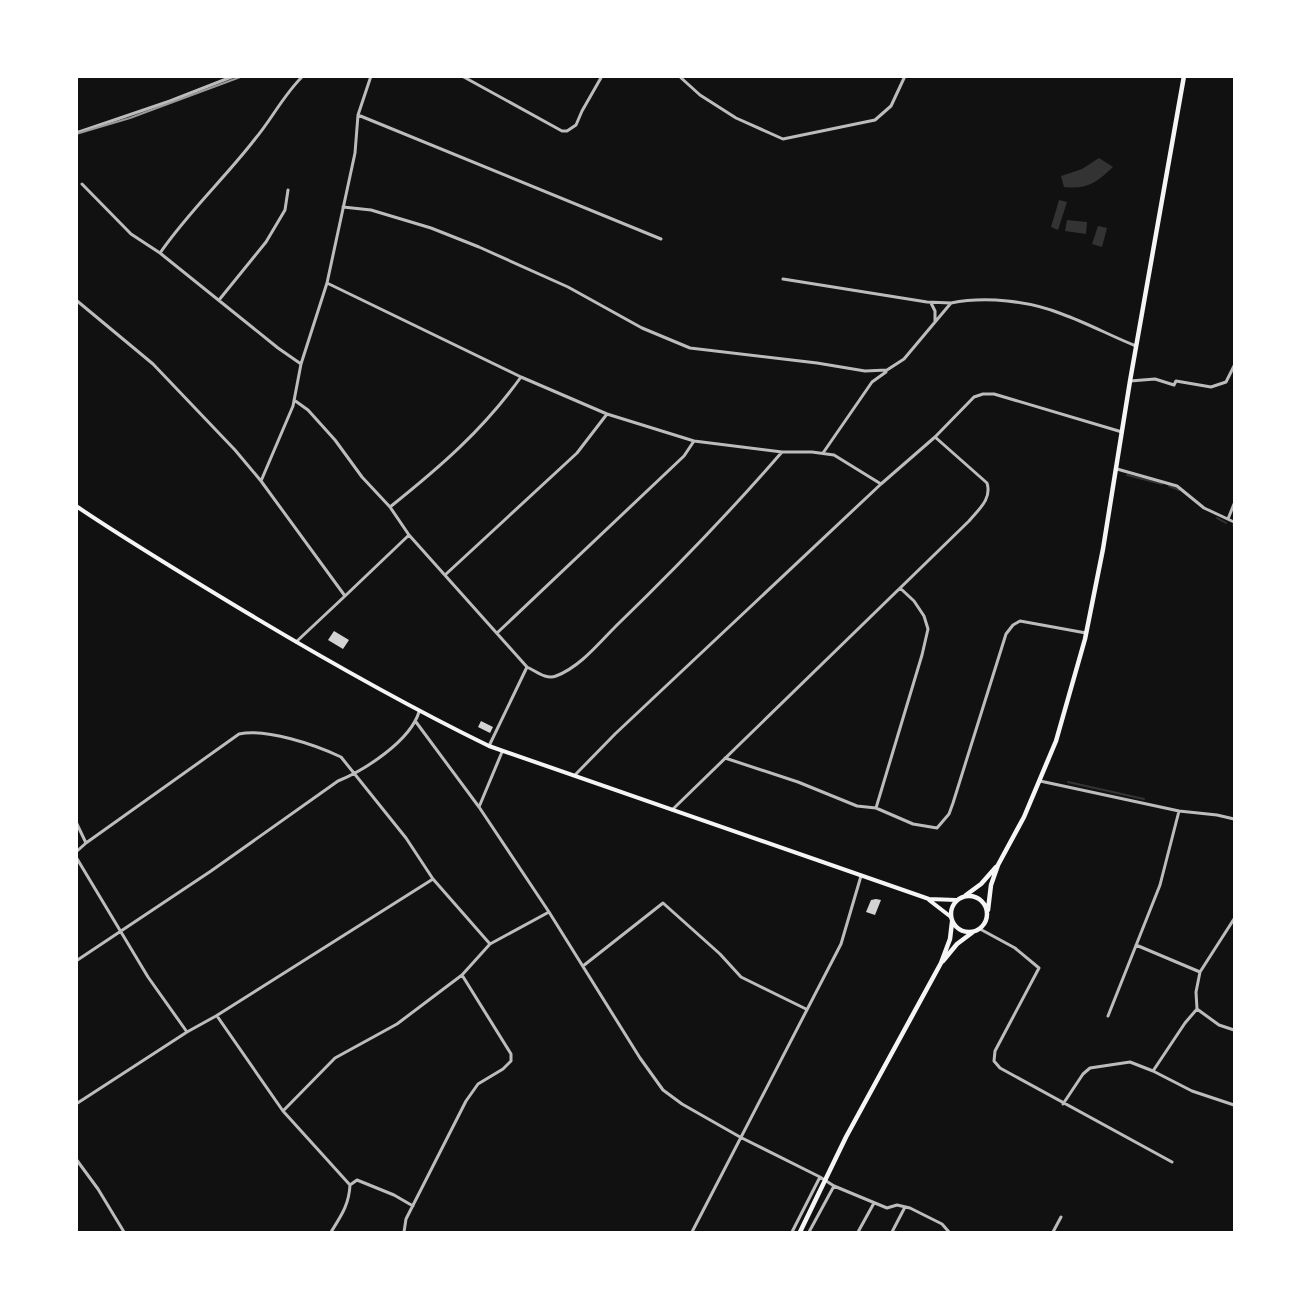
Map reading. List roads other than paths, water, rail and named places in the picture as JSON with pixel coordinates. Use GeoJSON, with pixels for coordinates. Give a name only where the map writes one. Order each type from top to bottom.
{"type":"FeatureCollection","features":[{"type":"Feature","properties":{"kind":"main road"},"geometry":{"type":"LineString","coordinates":[[941,963],[957,944],[980,929],[987,920],[991,885],[998,865],[1040,781],[1064,714],[1093,603],[1136,346],[1185,76]]}},
{"type":"Feature","properties":{"kind":"main road"},"geometry":{"type":"LineString","coordinates":[[76,506],[171,567],[296,642],[419,712],[502,752],[575,775],[929,899],[956,900],[981,884],[998,865]]}},
{"type":"Feature","properties":{"kind":"main road"},"geometry":{"type":"LineString","coordinates":[[966,895],[980,900],[988,910]]}},
{"type":"Feature","properties":{"kind":"main road"},"geometry":{"type":"LineString","coordinates":[[929,899],[962,929],[974,931]]}},
{"type":"Feature","properties":{"kind":"main road"},"geometry":{"type":"LineString","coordinates":[[800,1233],[822,1178],[941,963],[950,939],[951,920],[956,900]]}},
{"type":"Feature","properties":{"kind":"street"},"geometry":{"type":"LineString","coordinates":[[76,133],[234,76]]}},
{"type":"Feature","properties":{"kind":"street"},"geometry":{"type":"LineString","coordinates":[[160,253],[205,196],[256,138],[294,84],[303,76]]}},
{"type":"Feature","properties":{"kind":"street"},"geometry":{"type":"LineString","coordinates":[[261,481],[294,399],[301,364],[327,283],[355,153],[358,115],[371,76]]}},
{"type":"Feature","properties":{"kind":"street"},"geometry":{"type":"LineString","coordinates":[[462,76],[562,131],[567,131],[576,125],[602,76]]}},
{"type":"Feature","properties":{"kind":"street"},"geometry":{"type":"LineString","coordinates":[[679,76],[700,95],[736,118],[783,138],[874,120],[891,106],[905,76]]}},
{"type":"Feature","properties":{"kind":"street"},"geometry":{"type":"LineString","coordinates":[[358,115],[661,239]]}},
{"type":"Feature","properties":{"kind":"street"},"geometry":{"type":"LineString","coordinates":[[82,184],[131,234],[160,253],[301,364]]}},
{"type":"Feature","properties":{"kind":"street"},"geometry":{"type":"LineString","coordinates":[[219,300],[266,242],[285,210],[288,190]]}},
{"type":"Feature","properties":{"kind":"street"},"geometry":{"type":"LineString","coordinates":[[343,207],[371,210],[430,228],[479,247],[568,287],[642,328],[690,348],[866,371],[887,370]]}},
{"type":"Feature","properties":{"kind":"street"},"geometry":{"type":"LineString","coordinates":[[783,279],[930,302],[951,303],[968,300],[1004,302],[1052,311],[1136,346]]}},
{"type":"Feature","properties":{"kind":"street"},"geometry":{"type":"LineString","coordinates":[[327,283],[521,377],[607,414],[694,441],[782,452],[834,455],[881,484]]}},
{"type":"Feature","properties":{"kind":"street"},"geometry":{"type":"LineString","coordinates":[[76,300],[153,364],[199,410],[261,481],[345,596]]}},
{"type":"Feature","properties":{"kind":"street"},"geometry":{"type":"LineString","coordinates":[[930,302],[935,321]]}},
{"type":"Feature","properties":{"kind":"street"},"geometry":{"type":"LineString","coordinates":[[823,453],[872,382],[904,359],[951,303]]}},
{"type":"Feature","properties":{"kind":"street"},"geometry":{"type":"LineString","coordinates":[[1130,381],[1155,379],[1174,385],[1176,381],[1211,387],[1226,382],[1234,366]]}},
{"type":"Feature","properties":{"kind":"street"},"geometry":{"type":"LineString","coordinates":[[390,507],[472,437],[500,406],[521,377]]}},
{"type":"Feature","properties":{"kind":"street"},"geometry":{"type":"LineString","coordinates":[[575,775],[615,734],[881,484],[935,437],[974,397],[994,394],[1122,432]]}},
{"type":"Feature","properties":{"kind":"street"},"geometry":{"type":"LineString","coordinates":[[294,399],[308,410],[335,440],[362,477],[390,507],[409,535],[527,667],[547,677],[555,676],[578,662],[639,605],[725,517],[782,452]]}},
{"type":"Feature","properties":{"kind":"street"},"geometry":{"type":"LineString","coordinates":[[445,575],[577,453],[607,414]]}},
{"type":"Feature","properties":{"kind":"street"},"geometry":{"type":"LineString","coordinates":[[672,810],[969,521],[987,499],[990,491],[987,483],[935,437]]}},
{"type":"Feature","properties":{"kind":"street"},"geometry":{"type":"LineString","coordinates":[[497,633],[684,456],[694,441]]}},
{"type":"Feature","properties":{"kind":"street"},"geometry":{"type":"LineString","coordinates":[[1117,469],[1178,486],[1204,508],[1234,522]]}},
{"type":"Feature","properties":{"kind":"street"},"geometry":{"type":"LineString","coordinates":[[1228,519],[1234,504]]}},
{"type":"Feature","properties":{"kind":"street"},"geometry":{"type":"LineString","coordinates":[[296,642],[409,535]]}},
{"type":"Feature","properties":{"kind":"street"},"geometry":{"type":"LineString","coordinates":[[876,808],[928,628],[920,608],[900,588]]}},
{"type":"Feature","properties":{"kind":"street"},"geometry":{"type":"LineString","coordinates":[[725,758],[798,782],[857,806],[876,808],[913,824],[937,828],[949,814],[953,803],[1006,634],[1013,625],[1020,621],[1086,633]]}},
{"type":"Feature","properties":{"kind":"street"},"geometry":{"type":"LineString","coordinates":[[489,746],[527,667]]}},
{"type":"Feature","properties":{"kind":"street"},"geometry":{"type":"LineString","coordinates":[[76,961],[212,871],[329,787],[356,774],[387,751],[416,722],[419,712]]}},
{"type":"Feature","properties":{"kind":"street"},"geometry":{"type":"LineString","coordinates":[[416,722],[479,807],[549,912],[640,1058],[663,1089],[682,1104],[740,1137],[834,1186],[888,1208],[897,1205],[922,1213],[942,1224],[949,1233]]}},
{"type":"Feature","properties":{"kind":"street"},"geometry":{"type":"LineString","coordinates":[[76,852],[239,734],[268,733],[328,750],[341,757],[406,838],[433,879],[490,944]]}},
{"type":"Feature","properties":{"kind":"street"},"geometry":{"type":"LineString","coordinates":[[479,807],[502,752]]}},
{"type":"Feature","properties":{"kind":"street"},"geometry":{"type":"LineString","coordinates":[[1040,781],[1179,811],[1234,819]]}},
{"type":"Feature","properties":{"kind":"street"},"geometry":{"type":"LineString","coordinates":[[1108,1016],[1160,885],[1179,811]]}},
{"type":"Feature","properties":{"kind":"street"},"geometry":{"type":"LineString","coordinates":[[76,822],[86,843]]}},
{"type":"Feature","properties":{"kind":"street"},"geometry":{"type":"LineString","coordinates":[[76,857],[148,977],[187,1032]]}},
{"type":"Feature","properties":{"kind":"street"},"geometry":{"type":"LineString","coordinates":[[692,1233],[841,944],[861,876]]}},
{"type":"Feature","properties":{"kind":"street"},"geometry":{"type":"LineString","coordinates":[[76,1104],[433,879]]}},
{"type":"Feature","properties":{"kind":"street"},"geometry":{"type":"LineString","coordinates":[[583,966],[663,903],[720,954],[741,977],[806,1010]]}},
{"type":"Feature","properties":{"kind":"street"},"geometry":{"type":"LineString","coordinates":[[283,1111],[335,1058],[397,1024],[462,975],[490,944],[549,912]]}},
{"type":"Feature","properties":{"kind":"street"},"geometry":{"type":"LineString","coordinates":[[1153,1071],[1185,1023],[1197,1010],[1196,992],[1200,972],[1234,918]]}},
{"type":"Feature","properties":{"kind":"street"},"geometry":{"type":"LineString","coordinates":[[980,929],[1015,948],[1039,968],[995,1051],[994,1060],[1000,1068],[1172,1162]]}},
{"type":"Feature","properties":{"kind":"street"},"geometry":{"type":"LineString","coordinates":[[1136,945],[1200,972]]}},
{"type":"Feature","properties":{"kind":"street"},"geometry":{"type":"LineString","coordinates":[[404,1233],[406,1220],[466,1101],[478,1084],[503,1069],[511,1061],[511,1054],[462,975]]}},
{"type":"Feature","properties":{"kind":"street"},"geometry":{"type":"LineString","coordinates":[[1197,1010],[1219,1025],[1234,1030]]}},
{"type":"Feature","properties":{"kind":"street"},"geometry":{"type":"LineString","coordinates":[[216,1016],[283,1111],[350,1185],[347,1206],[331,1233]]}},
{"type":"Feature","properties":{"kind":"street"},"geometry":{"type":"LineString","coordinates":[[1063,1104],[1083,1074],[1090,1068],[1130,1062],[1192,1091],[1234,1105]]}},
{"type":"Feature","properties":{"kind":"street"},"geometry":{"type":"LineString","coordinates":[[76,1159],[98,1189],[124,1233]]}},
{"type":"Feature","properties":{"kind":"street"},"geometry":{"type":"LineString","coordinates":[[792,1233],[822,1178]]}},
{"type":"Feature","properties":{"kind":"street"},"geometry":{"type":"LineString","coordinates":[[350,1185],[357,1180],[394,1195],[413,1206]]}},
{"type":"Feature","properties":{"kind":"street"},"geometry":{"type":"LineString","coordinates":[[809,1233],[834,1186]]}},
{"type":"Feature","properties":{"kind":"street"},"geometry":{"type":"LineString","coordinates":[[858,1233],[874,1203]]}},
{"type":"Feature","properties":{"kind":"street"},"geometry":{"type":"LineString","coordinates":[[892,1233],[905,1208]]}},
{"type":"Feature","properties":{"kind":"street"},"geometry":{"type":"LineString","coordinates":[[1053,1233],[1061,1217]]}},
{"type":"Feature","properties":{"kind":"waterway"},"geometry":{"type":"LineString","coordinates":[[1127,475],[1162,484]]}},
{"type":"Feature","properties":{"kind":"waterway"},"geometry":{"type":"LineString","coordinates":[[1169,486],[1179,490]]}},
{"type":"Feature","properties":{"kind":"waterway"},"geometry":{"type":"LineString","coordinates":[[1217,518],[1226,523]]}},
{"type":"Feature","properties":{"kind":"waterway"},"geometry":{"type":"LineString","coordinates":[[1068,782],[1144,799]]}},
{"type":"Feature","properties":{"kind":"railway"},"geometry":{"type":"LineString","coordinates":[[76,134],[130,118],[243,76]]}}]}
